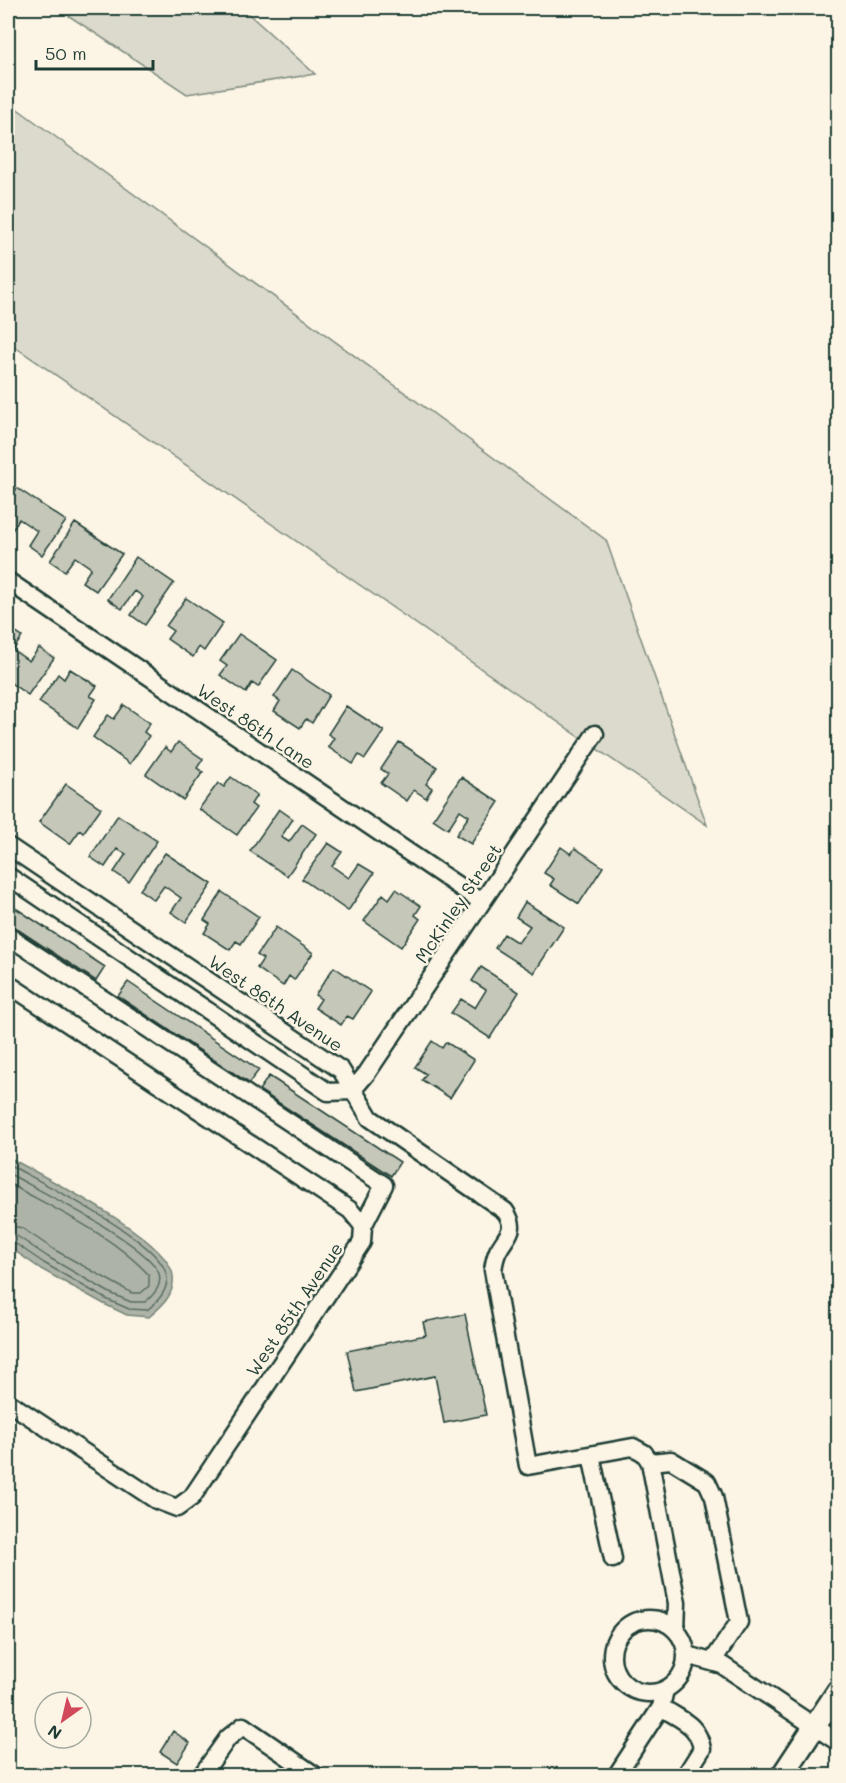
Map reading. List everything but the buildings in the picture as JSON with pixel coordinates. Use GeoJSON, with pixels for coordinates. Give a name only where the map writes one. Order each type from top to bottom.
{"type":"FeatureCollection","features":[{"type":"Feature","properties":{"kind":"main road"},"geometry":{"type":"LineString","coordinates":[[782,1776],[838,1691]]}},
{"type":"Feature","properties":{"kind":"street","name":"West 86th Lane"},"geometry":{"type":"LineString","coordinates":[[8,581],[482,902]]}},
{"type":"Feature","properties":{"kind":"street","name":"McKinley Street"},"geometry":{"type":"LineString","coordinates":[[352,1091],[367,1073],[595,734]]}},
{"type":"Feature","properties":{"kind":"street","name":"West 86th Avenue"},"geometry":{"type":"LineString","coordinates":[[8,846],[340,1070],[370,1118],[505,1211],[511,1221],[510,1233],[497,1252],[493,1270],[528,1466],[591,1455]]}},
{"type":"Feature","properties":{"kind":"street"},"geometry":{"type":"LineString","coordinates":[[8,876],[328,1092],[352,1091]]}},
{"type":"Feature","properties":{"kind":"street"},"geometry":{"type":"LineString","coordinates":[[8,936],[384,1185],[363,1226],[350,1210],[8,984]]}},
{"type":"Feature","properties":{"kind":"street","name":"West 85th Avenue"},"geometry":{"type":"LineString","coordinates":[[8,1402],[156,1500],[177,1508],[192,1497],[362,1242],[363,1226]]}},
{"type":"Feature","properties":{"kind":"street"},"geometry":{"type":"LineString","coordinates":[[613,1559],[591,1455],[633,1447],[644,1453],[650,1462],[677,1603],[676,1630]]}},
{"type":"Feature","properties":{"kind":"street"},"geometry":{"type":"LineString","coordinates":[[650,1462],[671,1460],[707,1482],[714,1497],[739,1622],[712,1662]]}},
{"type":"Feature","properties":{"kind":"street"},"geometry":{"type":"LineString","coordinates":[[641,1620],[660,1621],[676,1630],[682,1637],[687,1655],[681,1676],[674,1684],[665,1690],[653,1693],[640,1692],[629,1687],[620,1679],[614,1668],[612,1656],[614,1643],[620,1632],[630,1624],[641,1620]]}},
{"type":"Feature","properties":{"kind":"street"},"geometry":{"type":"LineString","coordinates":[[687,1655],[722,1665],[838,1742]]}},
{"type":"Feature","properties":{"kind":"street"},"geometry":{"type":"LineString","coordinates":[[616,1776],[661,1707],[665,1690]]}},
{"type":"Feature","properties":{"kind":"street"},"geometry":{"type":"LineString","coordinates":[[661,1707],[696,1730],[700,1740],[702,1749],[685,1776]]}},
{"type":"Feature","properties":{"kind":"street"},"geometry":{"type":"LineString","coordinates":[[201,1776],[228,1738],[243,1726],[316,1776]]}},
{"type":"Feature","properties":{"kind":"shaded area"},"geometry":{"type":"Polygon","coordinates":[[[57,8],[242,8],[315,74],[187,94],[57,8]]]}},
{"type":"Feature","properties":{"kind":"shaded area"},"geometry":{"type":"Polygon","coordinates":[[[8,102],[606,540],[707,825],[8,342],[8,102]]]}},
{"type":"Feature","properties":{"kind":"water"},"geometry":{"type":"Polygon","coordinates":[[[8,1157],[102,1209],[150,1244],[166,1261],[173,1276],[170,1294],[159,1309],[149,1317],[127,1315],[41,1269],[8,1246],[8,1157]]]}}]}
